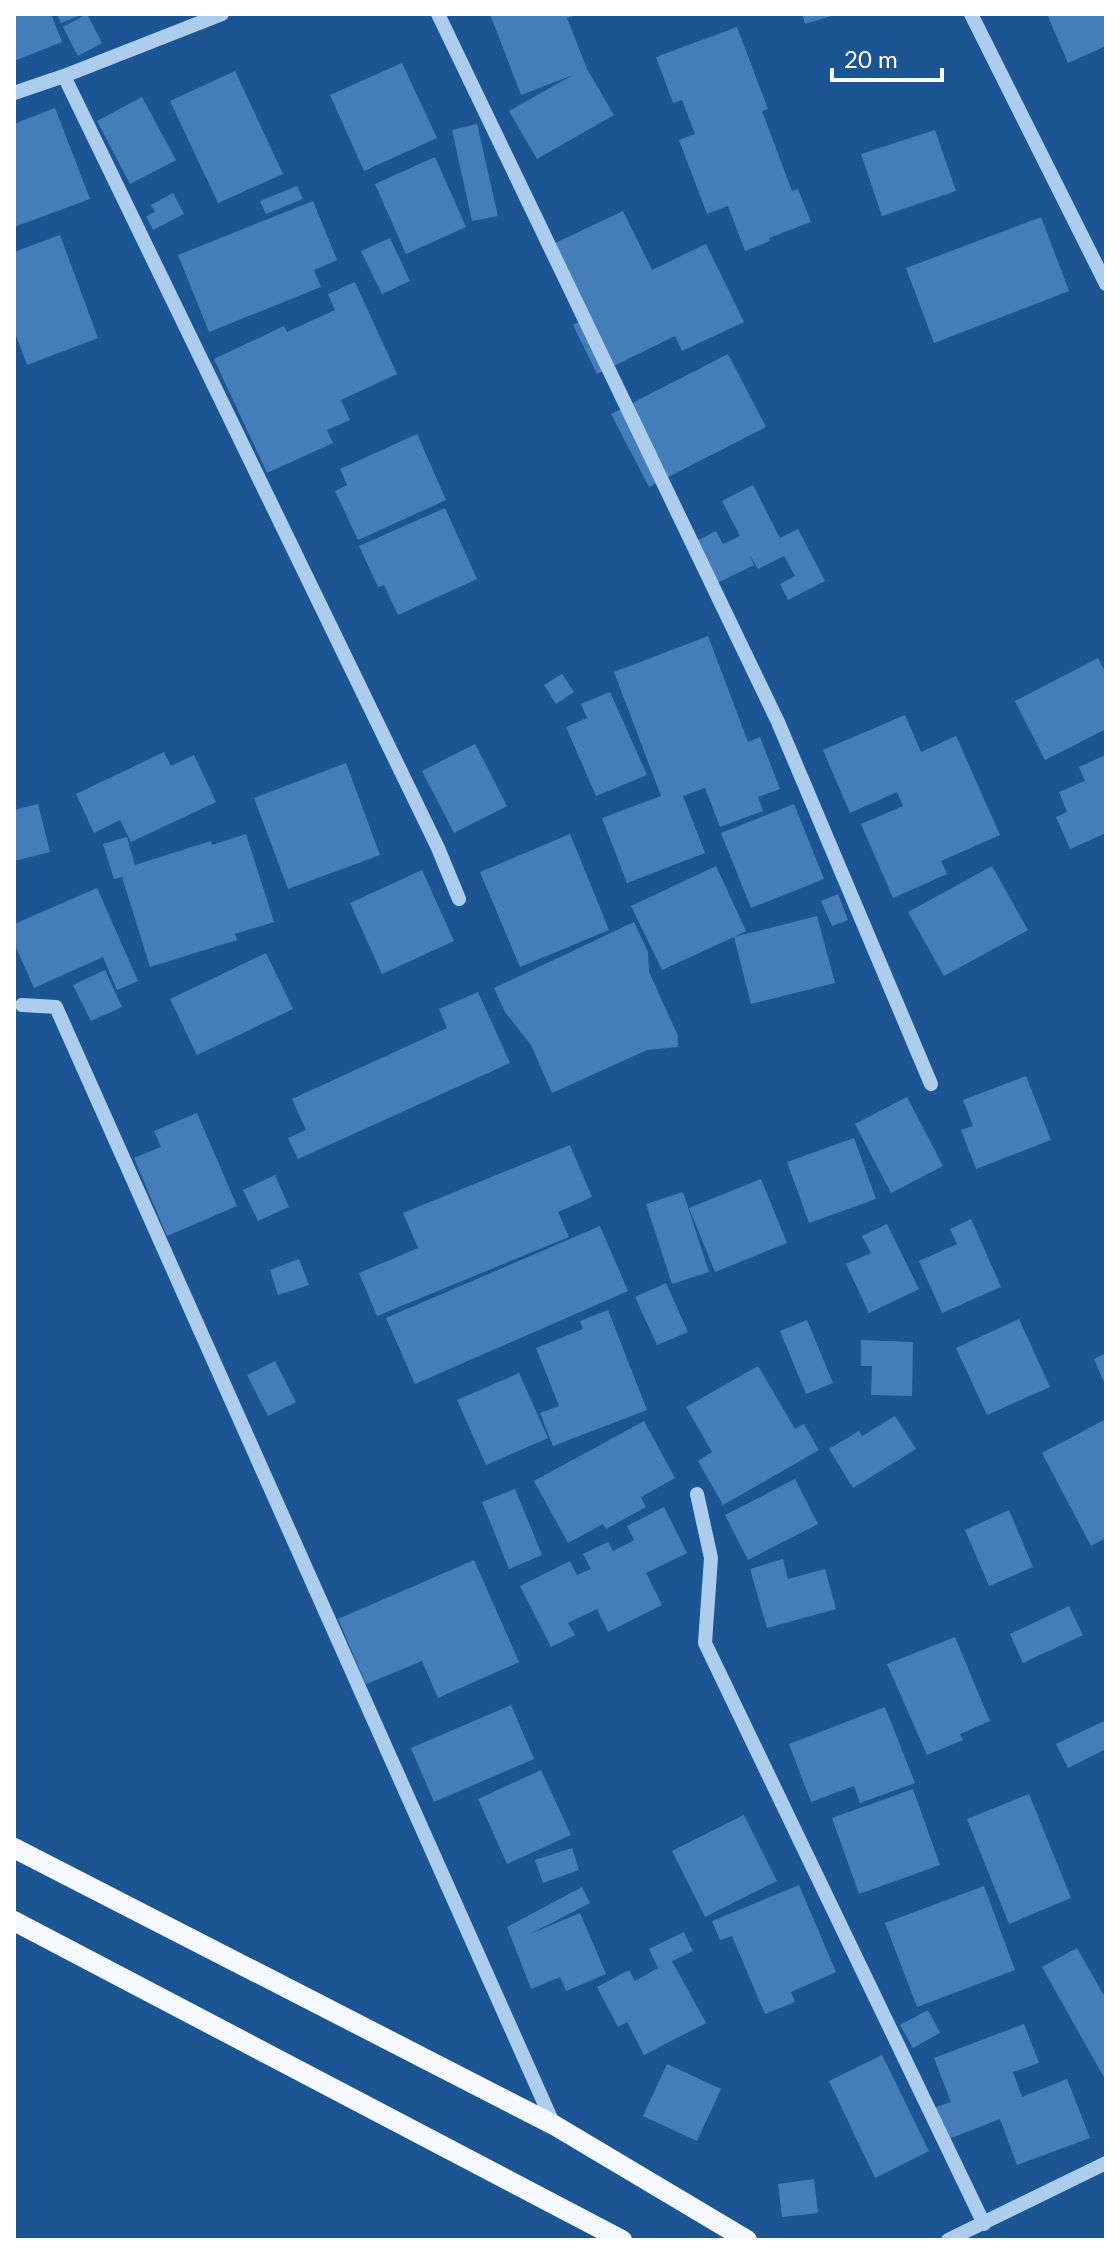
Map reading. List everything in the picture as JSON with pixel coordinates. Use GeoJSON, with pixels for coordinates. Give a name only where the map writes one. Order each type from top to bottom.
{"type":"FeatureCollection","features":[{"type":"Feature","properties":{"kind":"main road"},"geometry":{"type":"LineString","coordinates":[[14,1848],[554,2125],[747,2240]]}},
{"type":"Feature","properties":{"kind":"main road"},"geometry":{"type":"LineString","coordinates":[[14,1921],[622,2240]]}},
{"type":"Feature","properties":{"kind":"street"},"geometry":{"type":"LineString","coordinates":[[14,93],[222,14]]}},
{"type":"Feature","properties":{"kind":"street"},"geometry":{"type":"LineString","coordinates":[[438,14],[778,722],[931,1084]]}},
{"type":"Feature","properties":{"kind":"street"},"geometry":{"type":"LineString","coordinates":[[971,14],[1106,284]]}},
{"type":"Feature","properties":{"kind":"street"},"geometry":{"type":"LineString","coordinates":[[64,76],[438,848],[459,899]]}},
{"type":"Feature","properties":{"kind":"street"},"geometry":{"type":"LineString","coordinates":[[22,1005],[56,1007],[554,2125]]}},
{"type":"Feature","properties":{"kind":"street"},"geometry":{"type":"LineString","coordinates":[[697,1494],[711,1558],[705,1643],[984,2224]]}},
{"type":"Feature","properties":{"kind":"street"},"geometry":{"type":"LineString","coordinates":[[948,2240],[1106,2163]]}},
{"type":"Feature","properties":{"kind":"building"},"geometry":{"type":"Polygon","coordinates":[[[14,14],[51,14],[62,42],[14,61],[14,14]]]}},
{"type":"Feature","properties":{"kind":"building"},"geometry":{"type":"Polygon","coordinates":[[[57,14],[84,14],[61,23],[57,14]]]}},
{"type":"Feature","properties":{"kind":"building"},"geometry":{"type":"Polygon","coordinates":[[[87,14],[102,43],[78,56],[63,27],[87,14]]]}},
{"type":"Feature","properties":{"kind":"building"},"geometry":{"type":"Polygon","coordinates":[[[490,14],[578,14],[567,18],[587,69],[614,115],[537,159],[509,111],[573,75],[521,95],[490,14]]]}},
{"type":"Feature","properties":{"kind":"building"},"geometry":{"type":"Polygon","coordinates":[[[802,14],[835,14],[835,15],[805,24],[802,14]]]}},
{"type":"Feature","properties":{"kind":"building"},"geometry":{"type":"Polygon","coordinates":[[[1047,14],[1106,14],[1106,46],[1068,63],[1047,14]]]}},
{"type":"Feature","properties":{"kind":"building"},"geometry":{"type":"Polygon","coordinates":[[[737,27],[768,109],[762,111],[792,191],[798,189],[811,222],[745,251],[728,206],[707,214],[679,140],[695,134],[682,100],[673,103],[656,57],[737,27]]]}},
{"type":"Feature","properties":{"kind":"building"},"geometry":{"type":"Polygon","coordinates":[[[402,63],[437,138],[364,171],[330,95],[402,63]]]}},
{"type":"Feature","properties":{"kind":"building"},"geometry":{"type":"Polygon","coordinates":[[[235,71],[283,174],[218,203],[170,101],[235,71]]]}},
{"type":"Feature","properties":{"kind":"building"},"geometry":{"type":"Polygon","coordinates":[[[142,97],[176,160],[130,184],[97,121],[142,97]]]}},
{"type":"Feature","properties":{"kind":"building"},"geometry":{"type":"Polygon","coordinates":[[[55,108],[90,199],[14,227],[14,124],[55,108]]]}},
{"type":"Feature","properties":{"kind":"building"},"geometry":{"type":"Polygon","coordinates":[[[477,124],[498,216],[472,221],[452,130],[477,124]]]}},
{"type":"Feature","properties":{"kind":"building"},"geometry":{"type":"Polygon","coordinates":[[[935,130],[956,191],[882,216],[861,154],[935,130]]]}},
{"type":"Feature","properties":{"kind":"building"},"geometry":{"type":"Polygon","coordinates":[[[435,157],[466,227],[406,254],[375,184],[435,157]]]}},
{"type":"Feature","properties":{"kind":"building"},"geometry":{"type":"Polygon","coordinates":[[[297,186],[303,199],[266,214],[260,201],[297,186]]]}},
{"type":"Feature","properties":{"kind":"building"},"geometry":{"type":"Polygon","coordinates":[[[173,193],[184,214],[153,230],[146,216],[155,212],[151,205],[173,193]]]}},
{"type":"Feature","properties":{"kind":"building"},"geometry":{"type":"Polygon","coordinates":[[[313,201],[337,260],[314,270],[321,287],[209,332],[178,255],[313,201]]]}},
{"type":"Feature","properties":{"kind":"building"},"geometry":{"type":"Polygon","coordinates":[[[623,211],[652,270],[706,244],[744,322],[682,351],[675,336],[597,374],[573,325],[589,317],[553,244],[623,211]]]}},
{"type":"Feature","properties":{"kind":"building"},"geometry":{"type":"Polygon","coordinates":[[[1041,217],[1069,291],[934,343],[906,268],[1041,217]]]}},
{"type":"Feature","properties":{"kind":"building"},"geometry":{"type":"Polygon","coordinates":[[[60,235],[98,338],[27,365],[14,330],[14,252],[60,235]]]}},
{"type":"Feature","properties":{"kind":"building"},"geometry":{"type":"Polygon","coordinates":[[[390,238],[410,281],[382,294],[361,251],[390,238]]]}},
{"type":"Feature","properties":{"kind":"building"},"geometry":{"type":"Polygon","coordinates":[[[355,282],[397,374],[341,400],[350,420],[327,430],[333,443],[267,473],[214,359],[284,326],[287,332],[335,310],[328,294],[355,282]]]}},
{"type":"Feature","properties":{"kind":"building"},"geometry":{"type":"Polygon","coordinates":[[[728,354],[766,427],[649,487],[611,414],[728,354]]]}},
{"type":"Feature","properties":{"kind":"building"},"geometry":{"type":"Polygon","coordinates":[[[417,434],[446,500],[358,540],[335,491],[347,485],[340,469],[417,434]]]}},
{"type":"Feature","properties":{"kind":"building"},"geometry":{"type":"Polygon","coordinates":[[[753,485],[780,538],[798,529],[825,581],[788,600],[780,584],[795,576],[784,556],[758,569],[750,555],[754,565],[707,588],[686,546],[716,531],[723,544],[740,536],[722,501],[753,485]]]}},
{"type":"Feature","properties":{"kind":"building"},"geometry":{"type":"Polygon","coordinates":[[[445,508],[477,579],[398,615],[384,585],[378,587],[359,546],[445,508]]]}},
{"type":"Feature","properties":{"kind":"building"},"geometry":{"type":"Polygon","coordinates":[[[708,636],[748,742],[760,737],[780,789],[758,797],[763,811],[720,827],[705,788],[683,796],[705,853],[627,883],[602,818],[661,796],[614,672],[708,636]]]}},
{"type":"Feature","properties":{"kind":"building"},"geometry":{"type":"Polygon","coordinates":[[[1098,658],[1106,674],[1106,729],[1045,760],[1015,701],[1098,658]]]}},
{"type":"Feature","properties":{"kind":"building"},"geometry":{"type":"Polygon","coordinates":[[[562,674],[574,692],[556,704],[544,685],[562,674]]]}},
{"type":"Feature","properties":{"kind":"building"},"geometry":{"type":"Polygon","coordinates":[[[610,692],[647,775],[596,796],[566,727],[587,718],[581,704],[610,692]]]}},
{"type":"Feature","properties":{"kind":"building"},"geometry":{"type":"Polygon","coordinates":[[[905,715],[921,752],[956,736],[1000,835],[941,861],[947,874],[893,898],[861,824],[903,806],[897,792],[850,813],[823,750],[905,715]]]}},
{"type":"Feature","properties":{"kind":"building"},"geometry":{"type":"Polygon","coordinates":[[[475,744],[507,806],[454,833],[422,771],[475,744]]]}},
{"type":"Feature","properties":{"kind":"building"},"geometry":{"type":"Polygon","coordinates":[[[164,752],[171,766],[194,755],[216,802],[131,842],[120,820],[94,833],[76,794],[164,752]]]}},
{"type":"Feature","properties":{"kind":"building"},"geometry":{"type":"Polygon","coordinates":[[[1106,755],[1106,833],[1070,849],[1056,817],[1067,812],[1059,792],[1085,781],[1079,767],[1106,755]]]}},
{"type":"Feature","properties":{"kind":"building"},"geometry":{"type":"Polygon","coordinates":[[[346,763],[380,855],[288,889],[254,798],[346,763]]]}},
{"type":"Feature","properties":{"kind":"building"},"geometry":{"type":"Polygon","coordinates":[[[38,804],[50,852],[14,861],[14,810],[38,804]]]}},
{"type":"Feature","properties":{"kind":"building"},"geometry":{"type":"Polygon","coordinates":[[[794,804],[824,879],[751,908],[721,833],[794,804]]]}},
{"type":"Feature","properties":{"kind":"building"},"geometry":{"type":"Polygon","coordinates":[[[246,834],[274,922],[235,934],[237,940],[150,967],[122,877],[114,879],[103,844],[127,837],[135,865],[211,841],[212,845],[246,834]]]}},
{"type":"Feature","properties":{"kind":"building"},"geometry":{"type":"Polygon","coordinates":[[[570,834],[609,930],[520,967],[480,872],[570,834]]]}},
{"type":"Feature","properties":{"kind":"building"},"geometry":{"type":"Polygon","coordinates":[[[716,866],[746,931],[662,970],[631,906],[716,866]]]}},
{"type":"Feature","properties":{"kind":"building"},"geometry":{"type":"Polygon","coordinates":[[[992,866],[1028,930],[944,976],[908,912],[992,866]]]}},
{"type":"Feature","properties":{"kind":"building"},"geometry":{"type":"Polygon","coordinates":[[[422,870],[454,941],[382,974],[350,903],[422,870]]]}},
{"type":"Feature","properties":{"kind":"building"},"geometry":{"type":"Polygon","coordinates":[[[97,888],[138,981],[117,990],[103,957],[34,988],[14,943],[14,924],[97,888]]]}},
{"type":"Feature","properties":{"kind":"building"},"geometry":{"type":"Polygon","coordinates":[[[838,894],[848,920],[832,926],[821,901],[838,894]]]}},
{"type":"Feature","properties":{"kind":"building"},"geometry":{"type":"Polygon","coordinates":[[[817,916],[835,983],[751,1004],[734,937],[817,916]]]}},
{"type":"Feature","properties":{"kind":"building"},"geometry":{"type":"Polygon","coordinates":[[[634,922],[648,952],[649,972],[678,1036],[678,1047],[647,1050],[552,1093],[531,1045],[505,1012],[494,988],[634,922]]]}},
{"type":"Feature","properties":{"kind":"building"},"geometry":{"type":"Polygon","coordinates":[[[266,953],[293,1009],[197,1055],[170,999],[266,953]]]}},
{"type":"Feature","properties":{"kind":"building"},"geometry":{"type":"Polygon","coordinates":[[[105,970],[122,1007],[91,1021],[73,985],[105,970]]]}},
{"type":"Feature","properties":{"kind":"building"},"geometry":{"type":"Polygon","coordinates":[[[478,992],[510,1063],[298,1159],[288,1138],[306,1130],[292,1099],[447,1028],[439,1009],[478,992]]]}},
{"type":"Feature","properties":{"kind":"building"},"geometry":{"type":"Polygon","coordinates":[[[1026,1076],[1051,1140],[976,1169],[961,1130],[973,1126],[963,1100],[1026,1076]]]}},
{"type":"Feature","properties":{"kind":"building"},"geometry":{"type":"Polygon","coordinates":[[[907,1097],[943,1166],[891,1193],[855,1124],[907,1097]]]}},
{"type":"Feature","properties":{"kind":"building"},"geometry":{"type":"Polygon","coordinates":[[[197,1113],[237,1206],[167,1236],[134,1158],[161,1147],[154,1131],[197,1113]]]}},
{"type":"Feature","properties":{"kind":"building"},"geometry":{"type":"Polygon","coordinates":[[[854,1138],[876,1199],[809,1223],[787,1162],[854,1138]]]}},
{"type":"Feature","properties":{"kind":"building"},"geometry":{"type":"Polygon","coordinates":[[[570,1145],[592,1197],[558,1212],[569,1237],[377,1316],[359,1273],[418,1248],[403,1213],[570,1145]]]}},
{"type":"Feature","properties":{"kind":"building"},"geometry":{"type":"Polygon","coordinates":[[[275,1175],[289,1207],[258,1221],[243,1190],[275,1175]]]}},
{"type":"Feature","properties":{"kind":"building"},"geometry":{"type":"Polygon","coordinates":[[[761,1179],[787,1243],[715,1272],[689,1208],[761,1179]]]}},
{"type":"Feature","properties":{"kind":"building"},"geometry":{"type":"Polygon","coordinates":[[[683,1192],[709,1272],[672,1284],[646,1204],[683,1192]]]}},
{"type":"Feature","properties":{"kind":"building"},"geometry":{"type":"Polygon","coordinates":[[[971,1219],[1001,1287],[942,1313],[919,1261],[957,1244],[950,1229],[971,1219]]]}},
{"type":"Feature","properties":{"kind":"building"},"geometry":{"type":"Polygon","coordinates":[[[887,1224],[919,1289],[869,1313],[846,1264],[871,1253],[862,1236],[887,1224]]]}},
{"type":"Feature","properties":{"kind":"building"},"geometry":{"type":"Polygon","coordinates":[[[600,1226],[628,1291],[415,1384],[386,1318],[600,1226]]]}},
{"type":"Feature","properties":{"kind":"building"},"geometry":{"type":"Polygon","coordinates":[[[299,1259],[309,1285],[278,1295],[270,1270],[299,1259]]]}},
{"type":"Feature","properties":{"kind":"building"},"geometry":{"type":"Polygon","coordinates":[[[666,1283],[688,1332],[657,1345],[635,1297],[666,1283]]]}},
{"type":"Feature","properties":{"kind":"building"},"geometry":{"type":"Polygon","coordinates":[[[608,1310],[647,1410],[553,1446],[540,1413],[559,1406],[536,1348],[583,1329],[580,1321],[608,1310]]]}},
{"type":"Feature","properties":{"kind":"building"},"geometry":{"type":"Polygon","coordinates":[[[1019,1319],[1050,1387],[987,1415],[956,1348],[1019,1319]]]}},
{"type":"Feature","properties":{"kind":"building"},"geometry":{"type":"Polygon","coordinates":[[[807,1320],[833,1383],[806,1394],[780,1331],[807,1320]]]}},
{"type":"Feature","properties":{"kind":"building"},"geometry":{"type":"Polygon","coordinates":[[[861,1340],[913,1342],[912,1396],[871,1395],[872,1366],[861,1366],[861,1340]]]}},
{"type":"Feature","properties":{"kind":"building"},"geometry":{"type":"Polygon","coordinates":[[[1106,1353],[1106,1387],[1094,1359],[1106,1353]]]}},
{"type":"Feature","properties":{"kind":"building"},"geometry":{"type":"Polygon","coordinates":[[[275,1361],[296,1402],[268,1416],[247,1375],[275,1361]]]}},
{"type":"Feature","properties":{"kind":"building"},"geometry":{"type":"Polygon","coordinates":[[[758,1366],[795,1429],[804,1424],[819,1450],[723,1505],[698,1461],[712,1452],[686,1407],[758,1366]]]}},
{"type":"Feature","properties":{"kind":"building"},"geometry":{"type":"Polygon","coordinates":[[[519,1373],[548,1438],[486,1465],[457,1400],[519,1373]]]}},
{"type":"Feature","properties":{"kind":"building"},"geometry":{"type":"Polygon","coordinates":[[[895,1416],[916,1449],[853,1488],[829,1449],[859,1431],[862,1436],[895,1416]]]}},
{"type":"Feature","properties":{"kind":"building"},"geometry":{"type":"Polygon","coordinates":[[[1106,1419],[1106,1538],[1091,1546],[1042,1453],[1106,1419]]]}},
{"type":"Feature","properties":{"kind":"building"},"geometry":{"type":"Polygon","coordinates":[[[644,1421],[675,1478],[641,1497],[646,1507],[606,1529],[603,1524],[568,1543],[534,1481],[644,1421]]]}},
{"type":"Feature","properties":{"kind":"building"},"geometry":{"type":"Polygon","coordinates":[[[795,1479],[818,1524],[748,1560],[725,1515],[795,1479]]]}},
{"type":"Feature","properties":{"kind":"building"},"geometry":{"type":"Polygon","coordinates":[[[515,1489],[542,1555],[509,1569],[482,1502],[515,1489]]]}},
{"type":"Feature","properties":{"kind":"building"},"geometry":{"type":"Polygon","coordinates":[[[664,1507],[687,1553],[646,1573],[662,1605],[608,1632],[597,1609],[568,1623],[575,1635],[551,1647],[520,1586],[570,1561],[577,1575],[591,1569],[583,1554],[608,1542],[613,1551],[634,1540],[627,1526],[664,1507]]]}},
{"type":"Feature","properties":{"kind":"building"},"geometry":{"type":"Polygon","coordinates":[[[1009,1510],[1033,1567],[989,1586],[965,1530],[1009,1510]]]}},
{"type":"Feature","properties":{"kind":"building"},"geometry":{"type":"Polygon","coordinates":[[[783,1559],[788,1579],[825,1569],[836,1609],[767,1628],[750,1569],[783,1559]]]}},
{"type":"Feature","properties":{"kind":"building"},"geometry":{"type":"Polygon","coordinates":[[[474,1560],[519,1662],[438,1698],[422,1661],[366,1684],[338,1619],[474,1560]]]}},
{"type":"Feature","properties":{"kind":"building"},"geometry":{"type":"Polygon","coordinates":[[[1069,1606],[1083,1635],[1023,1663],[1010,1634],[1069,1606]]]}},
{"type":"Feature","properties":{"kind":"building"},"geometry":{"type":"Polygon","coordinates":[[[955,1637],[990,1721],[960,1734],[963,1740],[927,1755],[887,1664],[955,1637]]]}},
{"type":"Feature","properties":{"kind":"building"},"geometry":{"type":"Polygon","coordinates":[[[511,1705],[534,1759],[434,1802],[411,1748],[511,1705]]]}},
{"type":"Feature","properties":{"kind":"building"},"geometry":{"type":"Polygon","coordinates":[[[885,1707],[915,1783],[860,1803],[854,1786],[811,1802],[789,1744],[885,1707]]]}},
{"type":"Feature","properties":{"kind":"building"},"geometry":{"type":"Polygon","coordinates":[[[1106,1720],[1106,1749],[1068,1768],[1056,1744],[1106,1720]]]}},
{"type":"Feature","properties":{"kind":"building"},"geometry":{"type":"Polygon","coordinates":[[[541,1770],[571,1835],[507,1864],[478,1799],[541,1770]]]}},
{"type":"Feature","properties":{"kind":"building"},"geometry":{"type":"Polygon","coordinates":[[[913,1789],[940,1865],[859,1894],[832,1818],[913,1789]]]}},
{"type":"Feature","properties":{"kind":"building"},"geometry":{"type":"Polygon","coordinates":[[[1029,1794],[1071,1898],[1009,1924],[967,1819],[1029,1794]]]}},
{"type":"Feature","properties":{"kind":"building"},"geometry":{"type":"Polygon","coordinates":[[[744,1815],[777,1881],[705,1917],[672,1851],[744,1815]]]}},
{"type":"Feature","properties":{"kind":"building"},"geometry":{"type":"Polygon","coordinates":[[[572,1848],[579,1870],[543,1883],[535,1860],[572,1848]]]}},
{"type":"Feature","properties":{"kind":"building"},"geometry":{"type":"Polygon","coordinates":[[[799,1885],[836,1972],[791,1992],[795,2002],[765,2014],[732,1936],[720,1940],[712,1921],[799,1885]]]}},
{"type":"Feature","properties":{"kind":"building"},"geometry":{"type":"Polygon","coordinates":[[[984,1886],[1015,1970],[917,2007],[885,1923],[984,1886]]]}},
{"type":"Feature","properties":{"kind":"building"},"geometry":{"type":"Polygon","coordinates":[[[582,1887],[590,1903],[530,1934],[580,1913],[606,1974],[566,1991],[560,1977],[531,1989],[507,1927],[582,1887]]]}},
{"type":"Feature","properties":{"kind":"building"},"geometry":{"type":"Polygon","coordinates":[[[684,1932],[693,1951],[672,1961],[706,2023],[644,2055],[627,2022],[618,2027],[597,1987],[629,1970],[635,1981],[658,1968],[649,1949],[684,1932]]]}},
{"type":"Feature","properties":{"kind":"building"},"geometry":{"type":"Polygon","coordinates":[[[1077,1948],[1106,1999],[1106,2081],[1042,1967],[1077,1948]]]}},
{"type":"Feature","properties":{"kind":"building"},"geometry":{"type":"Polygon","coordinates":[[[928,2010],[940,2033],[913,2048],[900,2025],[928,2010]]]}},
{"type":"Feature","properties":{"kind":"building"},"geometry":{"type":"Polygon","coordinates":[[[1024,2024],[1039,2063],[1013,2072],[1022,2097],[1067,2079],[1090,2138],[1017,2165],[1000,2119],[946,2140],[933,2108],[951,2102],[934,2058],[1024,2024]]]}},
{"type":"Feature","properties":{"kind":"building"},"geometry":{"type":"Polygon","coordinates":[[[882,2055],[929,2151],[875,2178],[829,2081],[882,2055]]]}},
{"type":"Feature","properties":{"kind":"building"},"geometry":{"type":"Polygon","coordinates":[[[667,2064],[721,2089],[697,2141],[643,2116],[667,2064]]]}},
{"type":"Feature","properties":{"kind":"building"},"geometry":{"type":"Polygon","coordinates":[[[814,2179],[818,2213],[782,2217],[778,2184],[814,2179]]]}}]}
